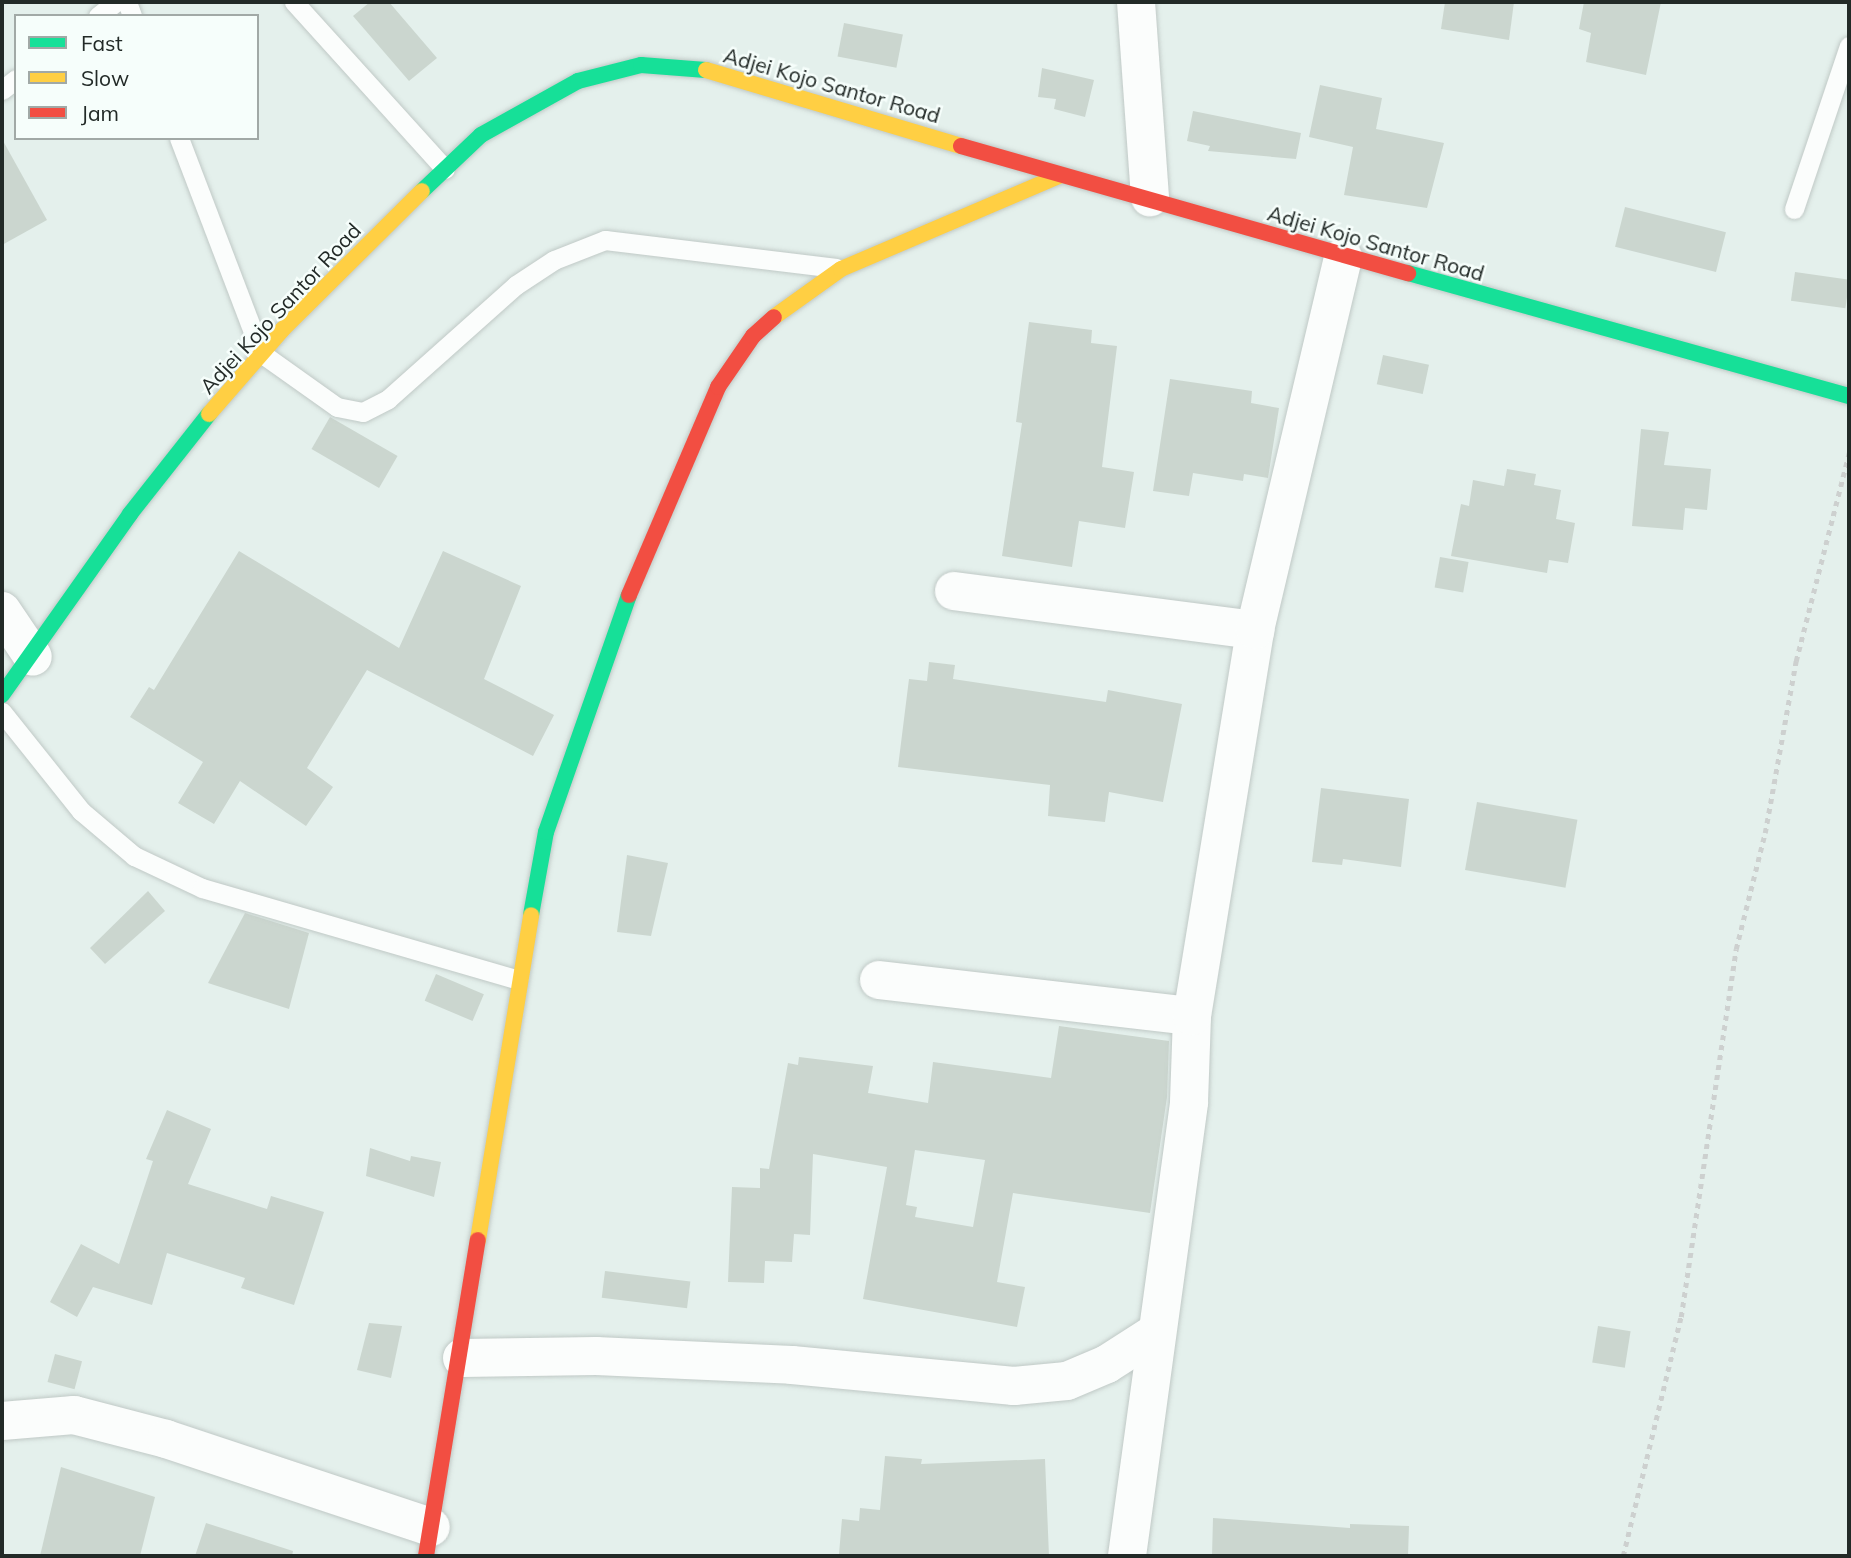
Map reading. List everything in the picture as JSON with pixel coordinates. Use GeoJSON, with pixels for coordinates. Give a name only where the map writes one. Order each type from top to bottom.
{"type":"FeatureCollection","features":[{"type":"Feature","properties":{"kind":"street"},"geometry":{"type":"LineString","coordinates":[[1136,2],[1150,198]]}},
{"type":"Feature","properties":{"kind":"street","name":"Adjei Kojo Santor Road"},"geometry":{"type":"LineString","coordinates":[[2,695],[33,657],[130,514],[261,353],[444,169],[481,135],[532,103],[578,81],[641,65],[714,71],[1059,176],[1150,198],[1343,257],[1849,396]]}},
{"type":"Feature","properties":{"kind":"street"},"geometry":{"type":"LineString","coordinates":[[2,1421],[74,1415],[166,1439],[428,1541],[462,1358],[518,980],[545,832],[636,576],[718,387],[753,336],[796,297],[841,269],[1059,176]]}},
{"type":"Feature","properties":{"kind":"street"},"geometry":{"type":"LineString","coordinates":[[1127,1556],[1154,1334],[1189,1102],[1192,1016],[1255,630],[1343,257]]}},
{"type":"Feature","properties":{"kind":"street"},"geometry":{"type":"LineString","coordinates":[[954,591],[1255,630]]}},
{"type":"Feature","properties":{"kind":"street"},"geometry":{"type":"LineString","coordinates":[[2,611],[33,657]]}},
{"type":"Feature","properties":{"kind":"street"},"geometry":{"type":"LineString","coordinates":[[879,980],[1192,1016]]}},
{"type":"Feature","properties":{"kind":"street"},"geometry":{"type":"LineString","coordinates":[[462,1358],[596,1356],[779,1365],[1014,1386],[1067,1381],[1107,1364],[1154,1334]]}},
{"type":"Feature","properties":{"kind":"lane"},"geometry":{"type":"LineString","coordinates":[[101,14],[116,2]]}},
{"type":"Feature","properties":{"kind":"lane"},"geometry":{"type":"LineString","coordinates":[[294,2],[444,169]]}},
{"type":"Feature","properties":{"kind":"lane"},"geometry":{"type":"LineString","coordinates":[[1794,209],[1849,46]]}},
{"type":"Feature","properties":{"kind":"lane"},"geometry":{"type":"LineString","coordinates":[[180,140],[261,353],[337,407],[363,412],[388,399],[516,285],[554,260],[605,240],[841,269]]}},
{"type":"Feature","properties":{"kind":"lane"},"geometry":{"type":"LineString","coordinates":[[2,712],[81,811],[134,856],[202,888],[518,980]]}},
{"type":"Feature","properties":{"kind":"path"},"geometry":{"type":"LineString","coordinates":[[1623,1556],[1681,1317],[1735,950],[1765,834],[1796,662],[1849,453]]}},
{"type":"Feature","properties":{"kind":"building"},"geometry":{"type":"Polygon","coordinates":[[[370,2],[389,2],[437,58],[409,81],[353,16],[370,2]]]}},
{"type":"Feature","properties":{"kind":"building"},"geometry":{"type":"Polygon","coordinates":[[[1445,2],[1514,2],[1509,40],[1441,29],[1445,2]]]}},
{"type":"Feature","properties":{"kind":"building"},"geometry":{"type":"Polygon","coordinates":[[[1584,2],[1661,2],[1646,75],[1586,62],[1591,33],[1579,29],[1584,2]]]}},
{"type":"Feature","properties":{"kind":"building"},"geometry":{"type":"Polygon","coordinates":[[[844,23],[903,34],[896,68],[838,56],[844,23]]]}},
{"type":"Feature","properties":{"kind":"building"},"geometry":{"type":"Polygon","coordinates":[[[1042,68],[1094,80],[1085,117],[1054,109],[1056,99],[1038,97],[1042,68]]]}},
{"type":"Feature","properties":{"kind":"building"},"geometry":{"type":"Polygon","coordinates":[[[1320,85],[1382,98],[1376,129],[1444,143],[1427,208],[1344,195],[1353,147],[1309,137],[1320,85]]]}},
{"type":"Feature","properties":{"kind":"building"},"geometry":{"type":"Polygon","coordinates":[[[1193,111],[1301,133],[1296,159],[1208,151],[1210,146],[1187,141],[1193,111]]]}},
{"type":"Feature","properties":{"kind":"building"},"geometry":{"type":"Polygon","coordinates":[[[2,139],[47,220],[2,245],[2,139]]]}},
{"type":"Feature","properties":{"kind":"building"},"geometry":{"type":"Polygon","coordinates":[[[1625,207],[1726,232],[1716,272],[1615,247],[1625,207]]]}},
{"type":"Feature","properties":{"kind":"building"},"geometry":{"type":"Polygon","coordinates":[[[1795,272],[1849,280],[1845,308],[1791,301],[1795,272]]]}},
{"type":"Feature","properties":{"kind":"building"},"geometry":{"type":"Polygon","coordinates":[[[1029,322],[1092,330],[1091,343],[1117,346],[1102,467],[1134,472],[1125,528],[1079,521],[1072,567],[1002,556],[1022,423],[1016,422],[1029,322]]]}},
{"type":"Feature","properties":{"kind":"building"},"geometry":{"type":"Polygon","coordinates":[[[1383,355],[1429,365],[1423,394],[1377,384],[1383,355]]]}},
{"type":"Feature","properties":{"kind":"building"},"geometry":{"type":"Polygon","coordinates":[[[1170,379],[1252,391],[1251,403],[1279,408],[1268,478],[1244,474],[1243,481],[1193,473],[1189,496],[1153,491],[1170,379]]]}},
{"type":"Feature","properties":{"kind":"building"},"geometry":{"type":"Polygon","coordinates":[[[330,417],[398,456],[379,488],[312,449],[330,417]]]}},
{"type":"Feature","properties":{"kind":"building"},"geometry":{"type":"Polygon","coordinates":[[[1641,429],[1669,432],[1664,465],[1711,469],[1707,510],[1685,508],[1683,530],[1632,526],[1641,429]]]}},
{"type":"Feature","properties":{"kind":"building"},"geometry":{"type":"Polygon","coordinates":[[[1507,469],[1536,474],[1534,485],[1561,490],[1556,519],[1575,523],[1568,563],[1549,560],[1547,573],[1451,556],[1461,504],[1469,506],[1473,480],[1504,486],[1507,469]]]}},
{"type":"Feature","properties":{"kind":"building"},"geometry":{"type":"Polygon","coordinates":[[[239,551],[399,648],[443,551],[521,586],[484,679],[554,715],[533,756],[367,670],[307,768],[333,787],[306,826],[240,781],[214,824],[178,803],[203,762],[130,717],[149,687],[154,690],[239,551]]]}},
{"type":"Feature","properties":{"kind":"building"},"geometry":{"type":"Polygon","coordinates":[[[1440,557],[1469,562],[1463,593],[1435,588],[1440,557]]]}},
{"type":"Feature","properties":{"kind":"building"},"geometry":{"type":"Polygon","coordinates":[[[929,662],[955,665],[953,679],[1106,702],[1108,690],[1182,704],[1163,802],[1109,792],[1105,822],[1048,816],[1050,785],[898,767],[909,679],[927,681],[929,662]]]}},
{"type":"Feature","properties":{"kind":"building"},"geometry":{"type":"Polygon","coordinates":[[[1321,788],[1409,799],[1401,867],[1343,859],[1342,865],[1312,862],[1321,788]]]}},
{"type":"Feature","properties":{"kind":"building"},"geometry":{"type":"Polygon","coordinates":[[[1477,802],[1577,820],[1565,888],[1465,870],[1477,802]]]}},
{"type":"Feature","properties":{"kind":"building"},"geometry":{"type":"Polygon","coordinates":[[[627,855],[668,863],[651,936],[617,932],[627,855]]]}},
{"type":"Feature","properties":{"kind":"building"},"geometry":{"type":"Polygon","coordinates":[[[148,891],[165,911],[105,964],[90,948],[148,891]]]}},
{"type":"Feature","properties":{"kind":"building"},"geometry":{"type":"Polygon","coordinates":[[[245,913],[309,933],[289,1009],[208,983],[245,913]]]}},
{"type":"Feature","properties":{"kind":"building"},"geometry":{"type":"Polygon","coordinates":[[[436,974],[484,994],[473,1021],[425,1001],[436,974]]]}},
{"type":"Feature","properties":{"kind":"building"},"geometry":{"type":"Polygon","coordinates":[[[1059,1026],[1169,1041],[1167,1097],[1150,1213],[1013,1193],[997,1282],[1025,1287],[1017,1327],[863,1299],[887,1167],[813,1154],[810,1235],[794,1234],[792,1262],[765,1261],[764,1283],[728,1282],[732,1187],[760,1188],[760,1168],[769,1169],[788,1063],[798,1065],[799,1057],[873,1066],[868,1093],[928,1103],[933,1062],[1051,1078],[1059,1026]],[[915,1150],[906,1205],[917,1207],[915,1217],[973,1227],[985,1160],[915,1150]]]}},
{"type":"Feature","properties":{"kind":"building"},"geometry":{"type":"Polygon","coordinates":[[[167,1110],[211,1129],[188,1184],[267,1209],[271,1196],[324,1212],[294,1305],[241,1288],[245,1278],[167,1253],[152,1305],[93,1287],[77,1317],[50,1302],[81,1244],[119,1264],[153,1161],[146,1159],[167,1110]]]}},
{"type":"Feature","properties":{"kind":"building"},"geometry":{"type":"Polygon","coordinates":[[[370,1148],[410,1161],[411,1156],[441,1162],[434,1197],[366,1176],[370,1148]]]}},
{"type":"Feature","properties":{"kind":"building"},"geometry":{"type":"Polygon","coordinates":[[[605,1271],[690,1281],[687,1308],[602,1298],[605,1271]]]}},
{"type":"Feature","properties":{"kind":"building"},"geometry":{"type":"Polygon","coordinates":[[[369,1323],[402,1326],[391,1378],[357,1370],[369,1323]]]}},
{"type":"Feature","properties":{"kind":"building"},"geometry":{"type":"Polygon","coordinates":[[[1598,1326],[1631,1331],[1625,1368],[1592,1363],[1598,1326]]]}},
{"type":"Feature","properties":{"kind":"building"},"geometry":{"type":"Polygon","coordinates":[[[55,1354],[82,1361],[75,1389],[47,1382],[55,1354]]]}},
{"type":"Feature","properties":{"kind":"building"},"geometry":{"type":"Polygon","coordinates":[[[885,1456],[922,1459],[921,1464],[1045,1459],[1049,1556],[839,1554],[842,1519],[859,1521],[860,1508],[880,1510],[885,1456]]]}},
{"type":"Feature","properties":{"kind":"building"},"geometry":{"type":"Polygon","coordinates":[[[61,1467],[155,1497],[140,1556],[40,1556],[61,1467]]]}},
{"type":"Feature","properties":{"kind":"building"},"geometry":{"type":"Polygon","coordinates":[[[1213,1518],[1350,1528],[1350,1524],[1409,1526],[1408,1556],[1212,1556],[1213,1518]]]}},
{"type":"Feature","properties":{"kind":"building"},"geometry":{"type":"Polygon","coordinates":[[[206,1523],[293,1551],[292,1556],[195,1556],[206,1523]]]}},
{"type":"Feature","properties":{"kind":"traffic: fast"},"geometry":{"type":"LineString","coordinates":[[422,191],[481,135],[578,81],[641,65],[706,70]]}},
{"type":"Feature","properties":{"kind":"traffic: fast"},"geometry":{"type":"LineString","coordinates":[[1408,273],[1849,396]]}},
{"type":"Feature","properties":{"kind":"traffic: fast"},"geometry":{"type":"LineString","coordinates":[[2,695],[130,514],[209,414]]}},
{"type":"Feature","properties":{"kind":"traffic: fast"},"geometry":{"type":"LineString","coordinates":[[531,915],[546,832],[629,595]]}},
{"type":"Feature","properties":{"kind":"traffic: slow"},"geometry":{"type":"LineString","coordinates":[[706,70],[961,146]]}},
{"type":"Feature","properties":{"kind":"traffic: slow"},"geometry":{"type":"LineString","coordinates":[[774,317],[841,269],[1059,176]]}},
{"type":"Feature","properties":{"kind":"traffic: slow"},"geometry":{"type":"LineString","coordinates":[[209,414],[282,330],[422,191]]}},
{"type":"Feature","properties":{"kind":"traffic: slow"},"geometry":{"type":"LineString","coordinates":[[478,1240],[531,915]]}},
{"type":"Feature","properties":{"kind":"traffic: jam"},"geometry":{"type":"LineString","coordinates":[[961,146],[1408,273]]}},
{"type":"Feature","properties":{"kind":"traffic: jam"},"geometry":{"type":"LineString","coordinates":[[629,595],[718,387],[753,336],[774,317]]}},
{"type":"Feature","properties":{"kind":"traffic: jam"},"geometry":{"type":"LineString","coordinates":[[426,1556],[478,1240]]}}]}
